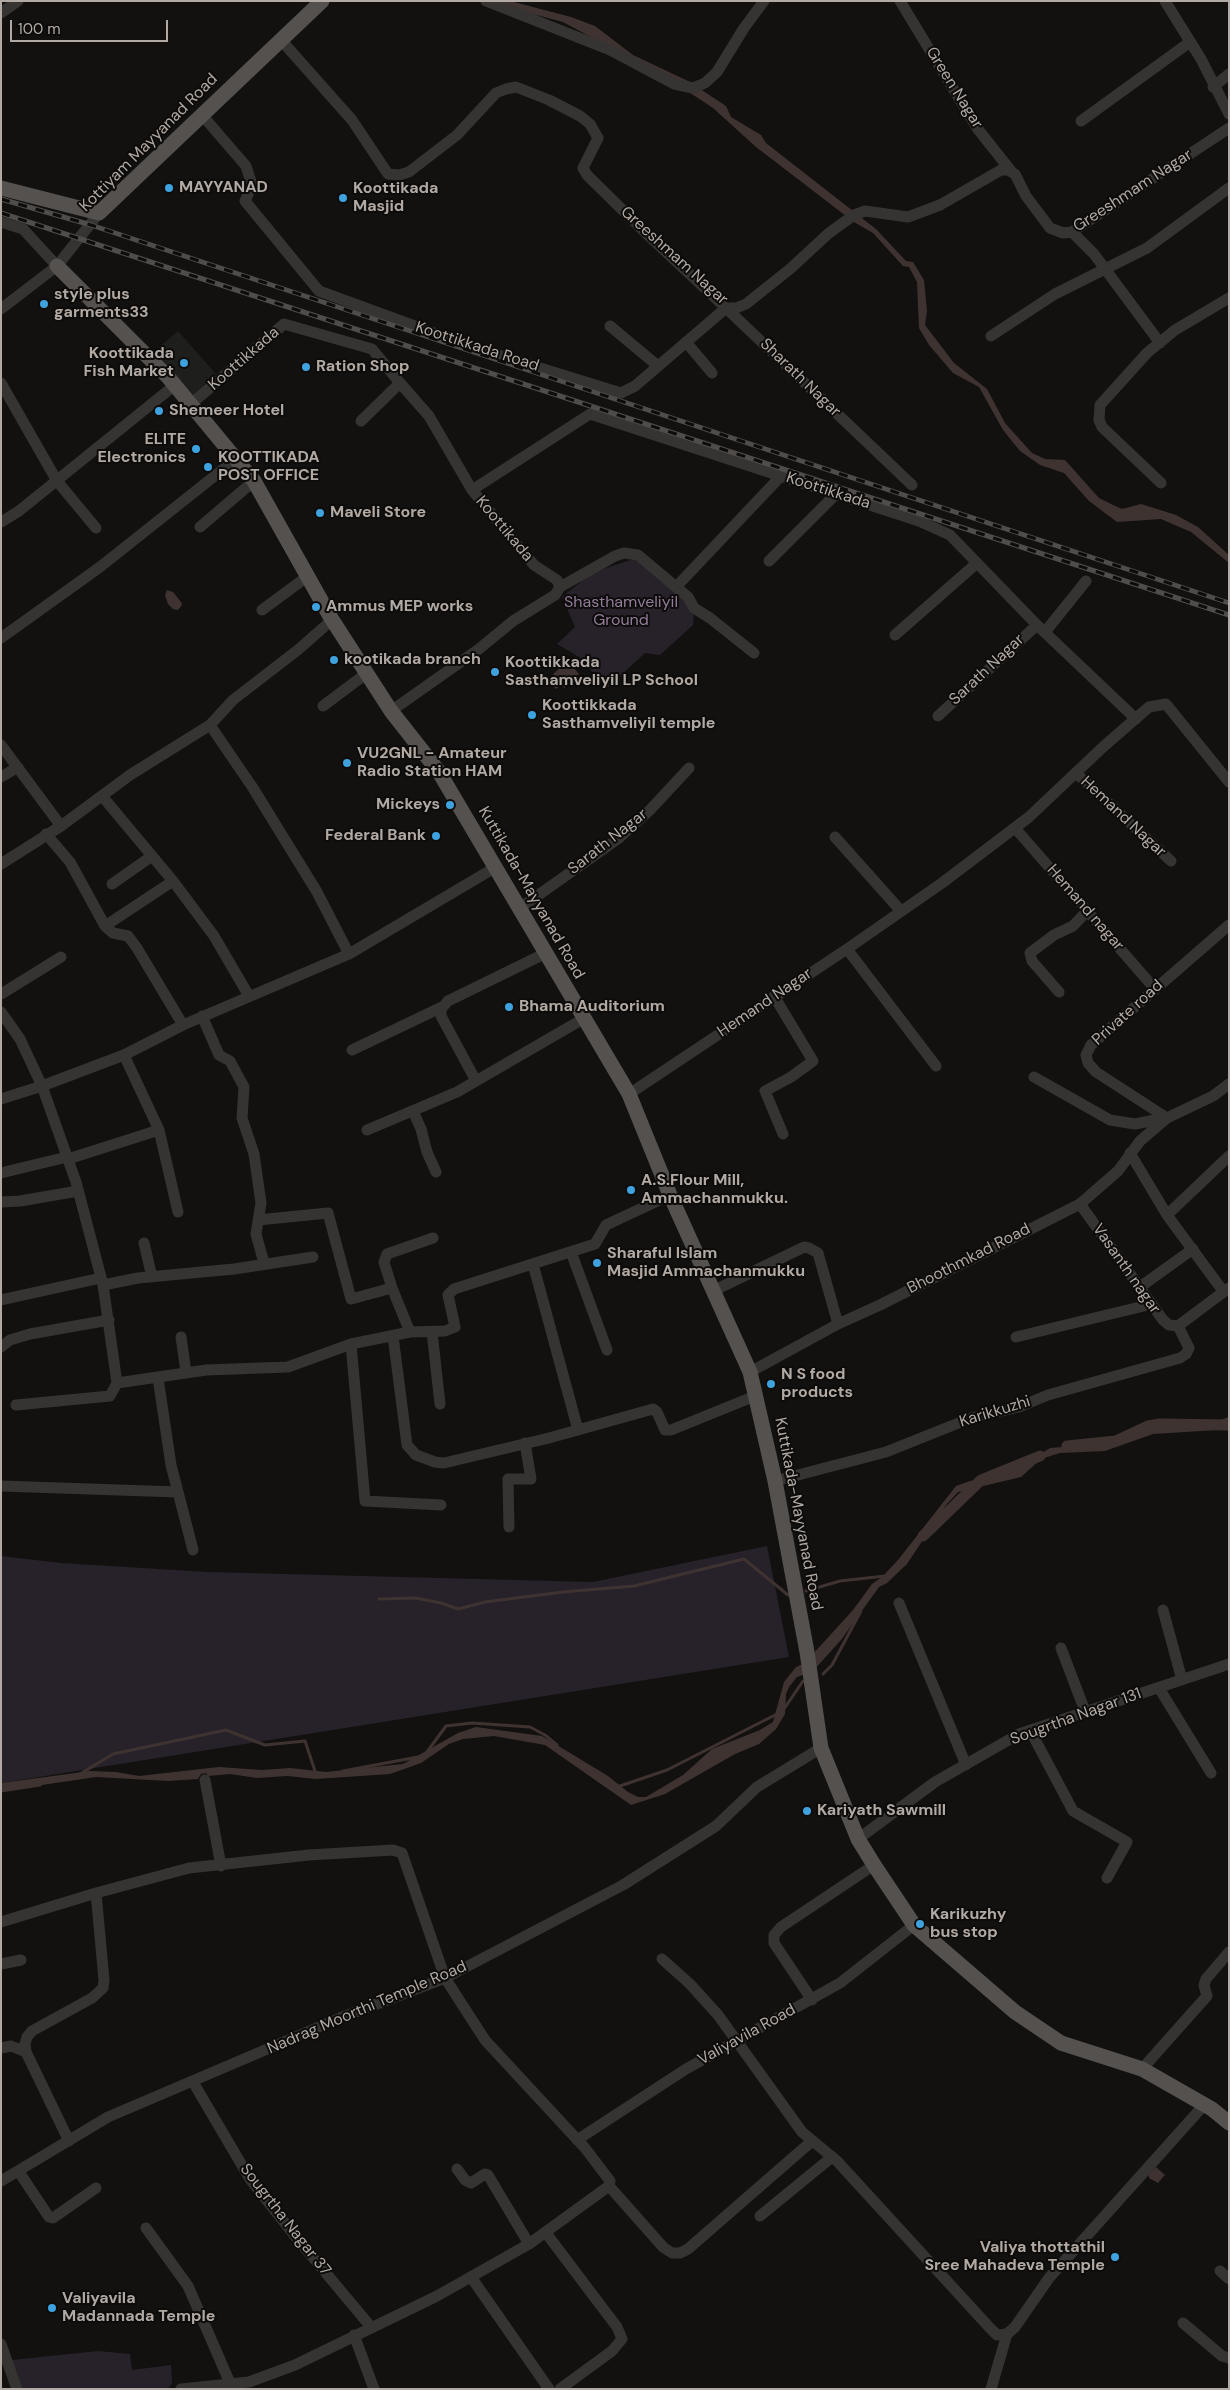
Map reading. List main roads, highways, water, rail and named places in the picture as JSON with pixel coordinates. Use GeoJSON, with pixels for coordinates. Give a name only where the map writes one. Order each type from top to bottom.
{"type":"FeatureCollection","features":[{"type":"Feature","properties":{"kind":"main road","name":"Kottiyam Mayyanad Road"},"geometry":{"type":"LineString","coordinates":[[1,188],[99,212],[322,1]]}},
{"type":"Feature","properties":{"kind":"main road","name":"Kuttikada-Mayyanad Road"},"geometry":{"type":"LineString","coordinates":[[57,266],[175,385],[254,481],[308,576],[390,711],[439,772],[583,1019],[629,1094],[670,1195],[750,1372],[775,1481],[807,1652],[821,1748],[858,1839],[914,1925],[1015,2012],[1061,2043],[1142,2069],[1204,2105],[1229,2123]]}},
{"type":"Feature","properties":{"kind":"waterway"},"geometry":{"type":"LineString","coordinates":[[1067,1446],[1116,1441],[1148,1426],[1160,1424],[1229,1425]]}},
{"type":"Feature","properties":{"kind":"waterway"},"geometry":{"type":"LineString","coordinates":[[923,1536],[981,1480],[1040,1456]]}},
{"type":"Feature","properties":{"kind":"waterway"},"geometry":{"type":"LineString","coordinates":[[379,1599],[416,1598],[458,1609],[485,1602],[563,1592],[634,1586],[744,1559],[788,1595]]}},
{"type":"Feature","properties":{"kind":"waterway"},"geometry":{"type":"LineString","coordinates":[[806,1591],[840,1581],[885,1576]]}},
{"type":"Feature","properties":{"kind":"waterway"},"geometry":{"type":"LineString","coordinates":[[823,1674],[832,1665],[861,1611]]}},
{"type":"Feature","properties":{"kind":"waterway"},"geometry":{"type":"LineString","coordinates":[[784,1709],[803,1681]]}},
{"type":"Feature","properties":{"kind":"waterway"},"geometry":{"type":"LineString","coordinates":[[617,1787],[667,1770],[777,1714]]}},
{"type":"Feature","properties":{"kind":"waterway"},"geometry":{"type":"LineString","coordinates":[[427,1752],[446,1726],[472,1723],[530,1727],[545,1735],[557,1745]]}},
{"type":"Feature","properties":{"kind":"waterway"},"geometry":{"type":"LineString","coordinates":[[80,1774],[113,1754],[226,1730],[265,1745],[305,1741],[316,1774]]}},
{"type":"Feature","properties":{"kind":"waterway"},"geometry":{"type":"LineString","coordinates":[[343,1771],[418,1757]]}},
{"type":"Feature","properties":{"kind":"waterway"},"geometry":{"type":"LineString","coordinates":[[1,1791],[40,1785]]}},
{"type":"Feature","properties":{"kind":"railway"},"geometry":{"type":"LineString","coordinates":[[1,199],[91,225],[1229,603]]}},
{"type":"Feature","properties":{"kind":"railway"},"geometry":{"type":"LineString","coordinates":[[1,213],[1229,615]]}},
{"type":"Feature","properties":{"kind":"place","name":"MAYYANAD"},"geometry":{"type":"Point","coordinates":[169,188]}},
{"type":"Feature","properties":{"kind":"place","name":"Koottikada Masjid"},"geometry":{"type":"Point","coordinates":[343,198]}},
{"type":"Feature","properties":{"kind":"place","name":"style plus garments33"},"geometry":{"type":"Point","coordinates":[44,304]}},
{"type":"Feature","properties":{"kind":"place","name":"Koottikada Fish Market"},"geometry":{"type":"Point","coordinates":[184,363]}},
{"type":"Feature","properties":{"kind":"place","name":"Ration Shop"},"geometry":{"type":"Point","coordinates":[306,367]}},
{"type":"Feature","properties":{"kind":"place","name":"Shemeer Hotel"},"geometry":{"type":"Point","coordinates":[159,411]}},
{"type":"Feature","properties":{"kind":"place","name":"ELITE Electronics"},"geometry":{"type":"Point","coordinates":[196,449]}},
{"type":"Feature","properties":{"kind":"place","name":"KOOTTIKADA POST OFFICE"},"geometry":{"type":"Point","coordinates":[208,467]}},
{"type":"Feature","properties":{"kind":"place","name":"Maveli Store"},"geometry":{"type":"Point","coordinates":[320,513]}},
{"type":"Feature","properties":{"kind":"place","name":"Ammus MEP works"},"geometry":{"type":"Point","coordinates":[316,607]}},
{"type":"Feature","properties":{"kind":"place","name":"kootikada branch"},"geometry":{"type":"Point","coordinates":[334,660]}},
{"type":"Feature","properties":{"kind":"place","name":"Koottikkada Sasthamveliyil LP School"},"geometry":{"type":"Point","coordinates":[495,672]}},
{"type":"Feature","properties":{"kind":"place","name":"Koottikkada Sasthamveliyil temple"},"geometry":{"type":"Point","coordinates":[532,715]}},
{"type":"Feature","properties":{"kind":"place","name":"VU2GNL - Amateur Radio Station HAM"},"geometry":{"type":"Point","coordinates":[347,763]}},
{"type":"Feature","properties":{"kind":"place","name":"Mickeys"},"geometry":{"type":"Point","coordinates":[450,805]}},
{"type":"Feature","properties":{"kind":"place","name":"Federal Bank"},"geometry":{"type":"Point","coordinates":[436,836]}},
{"type":"Feature","properties":{"kind":"place","name":"Bhama Auditorium"},"geometry":{"type":"Point","coordinates":[509,1007]}},
{"type":"Feature","properties":{"kind":"place","name":"A.S.Flour Mill, Ammachanmukku."},"geometry":{"type":"Point","coordinates":[631,1190]}},
{"type":"Feature","properties":{"kind":"place","name":"Sharaful Islam Masjid Ammachanmukku"},"geometry":{"type":"Point","coordinates":[597,1263]}},
{"type":"Feature","properties":{"kind":"place","name":"N S food products"},"geometry":{"type":"Point","coordinates":[771,1384]}},
{"type":"Feature","properties":{"kind":"place","name":"Kariyath Sawmill"},"geometry":{"type":"Point","coordinates":[807,1811]}},
{"type":"Feature","properties":{"kind":"place","name":"Karikuzhy bus stop"},"geometry":{"type":"Point","coordinates":[920,1924]}},
{"type":"Feature","properties":{"kind":"place","name":"Valiya thottathil Sree Mahadeva Temple"},"geometry":{"type":"Point","coordinates":[1115,2257]}},
{"type":"Feature","properties":{"kind":"place","name":"Valiyavila Madannada Temple"},"geometry":{"type":"Point","coordinates":[52,2308]}},
{"type":"Feature","properties":{"kind":"park label","name":"Shasthamveliyil Ground"},"geometry":{"type":"Point","coordinates":[621,612]}}]}
